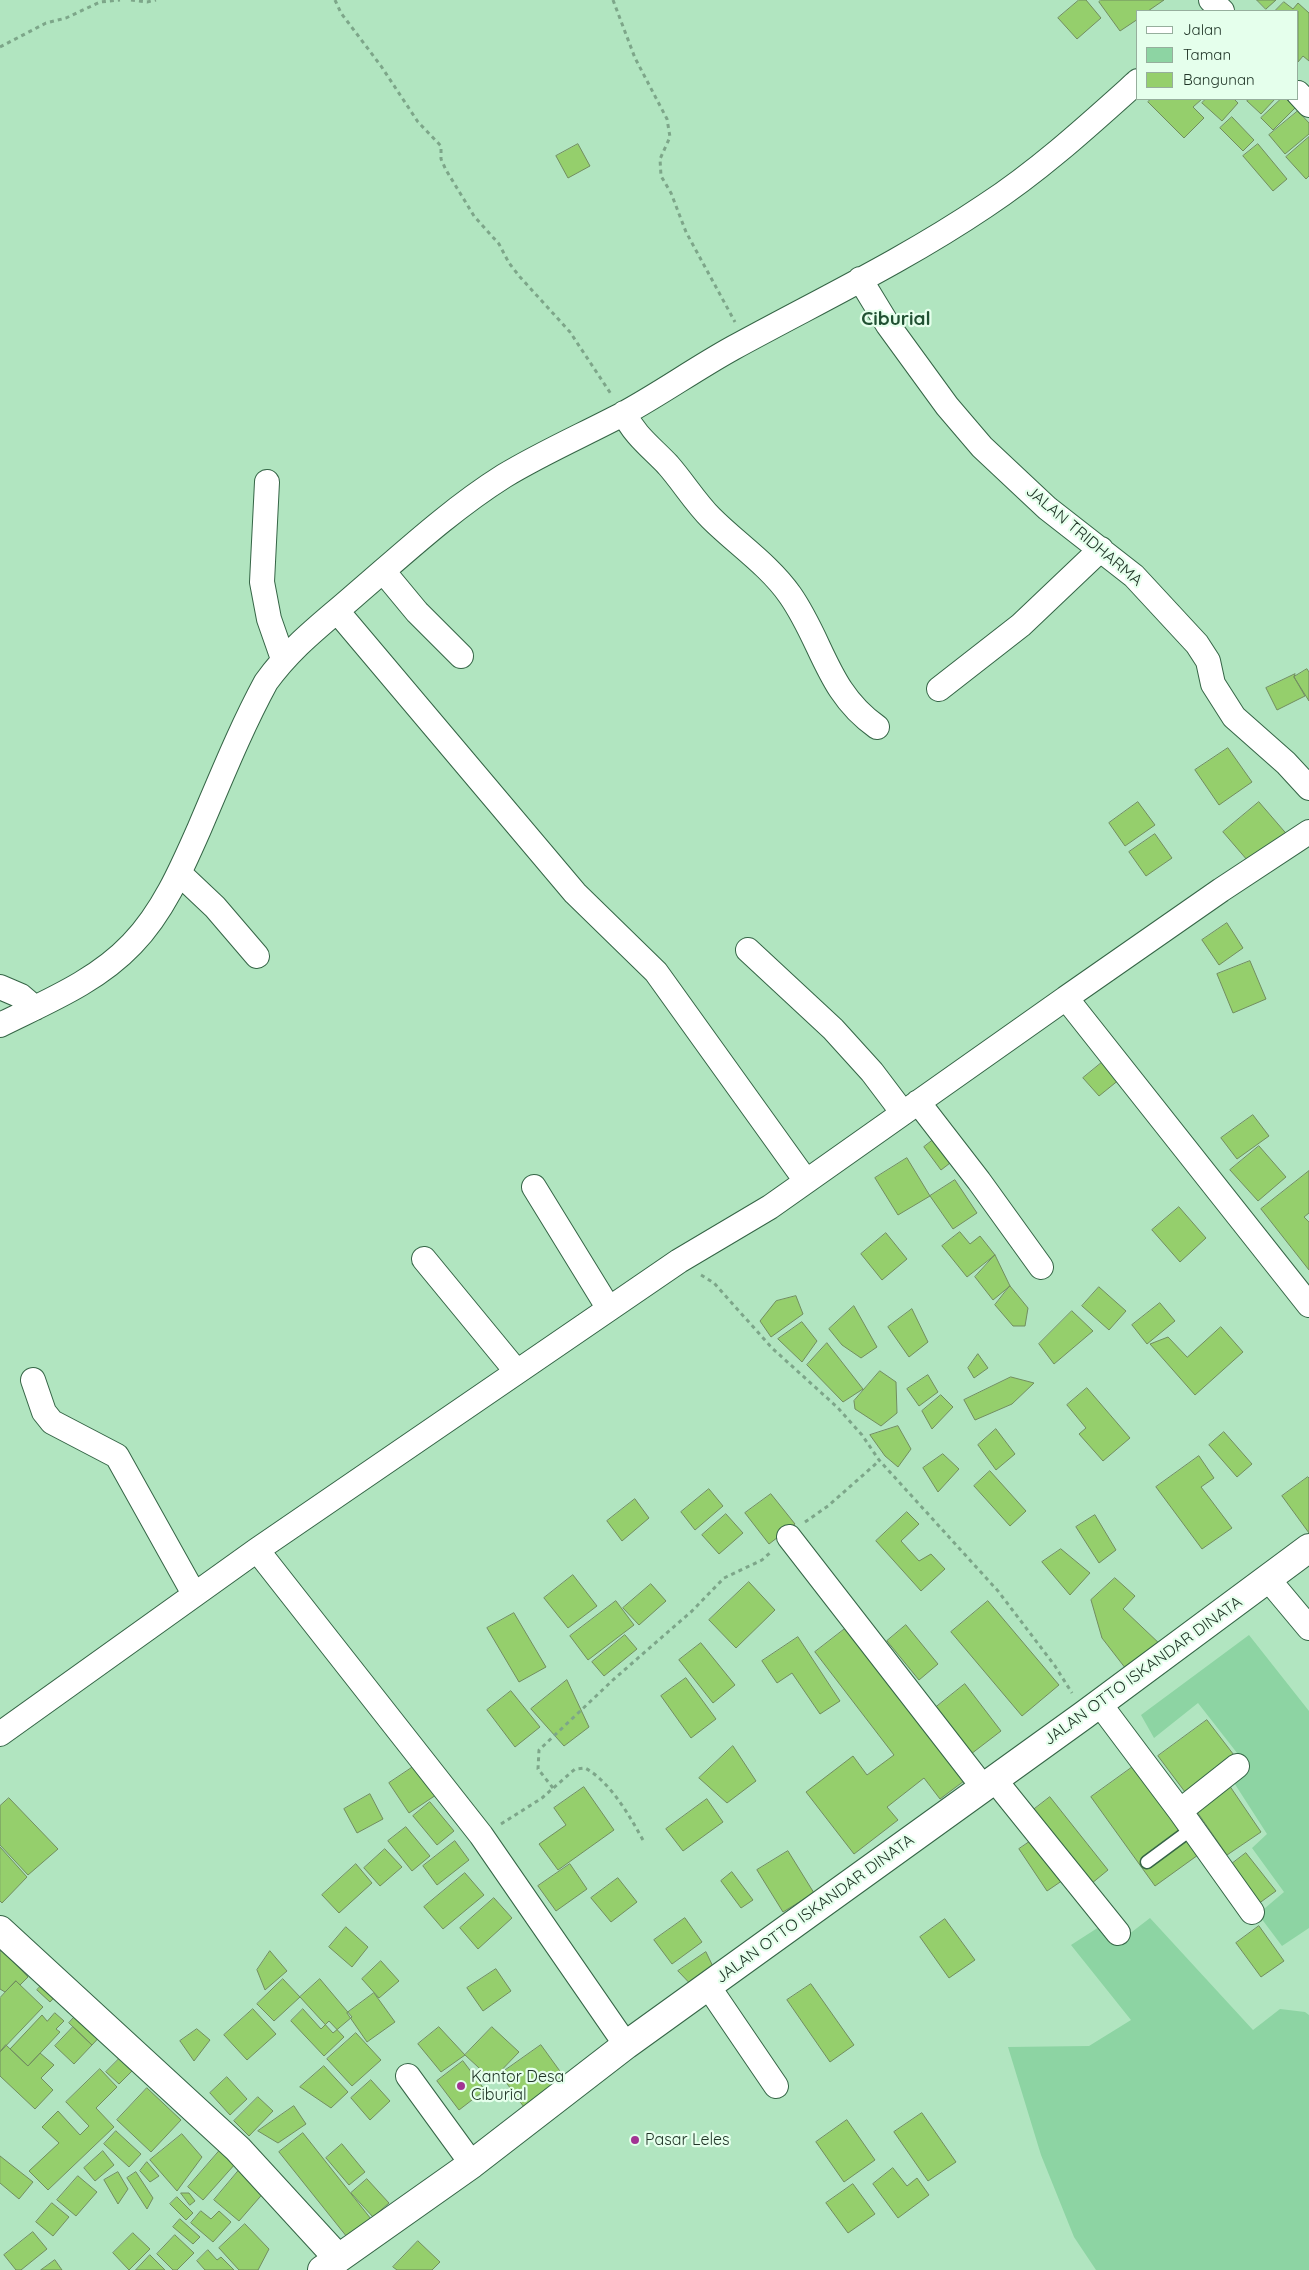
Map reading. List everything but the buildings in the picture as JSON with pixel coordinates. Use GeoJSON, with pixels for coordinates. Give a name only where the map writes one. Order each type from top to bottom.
{"type":"FeatureCollection","features":[{"type":"Feature","properties":{"kind":"main road","name":"JALAN OTTO ISKANDAR DINATA"},"geometry":{"type":"LineString","coordinates":[[337,2266],[626,2045],[1092,1709],[1309,1548]]}},
{"type":"Feature","properties":{"kind":"main road"},"geometry":{"type":"LineString","coordinates":[[0,1930],[238,2149],[337,2266]]}},
{"type":"Feature","properties":{"kind":"street"},"geometry":{"type":"LineString","coordinates":[[0,1025],[64,994],[92,977],[132,944],[146,928],[179,873],[256,700],[266,682],[283,659],[307,634],[478,494],[504,476],[576,436],[624,413],[694,370],[929,240],[1002,194],[1034,171],[1136,83]]}},
{"type":"Feature","properties":{"kind":"street"},"geometry":{"type":"LineString","coordinates":[[1299,94],[1309,105]]}},
{"type":"Feature","properties":{"kind":"street","name":"JALAN TRIDHARMA"},"geometry":{"type":"LineString","coordinates":[[860,279],[888,325],[948,406],[982,447],[1047,508],[1134,576],[1197,644],[1208,661],[1218,693],[1234,717],[1286,764],[1309,788]]}},
{"type":"Feature","properties":{"kind":"street"},"geometry":{"type":"LineString","coordinates":[[624,413],[630,427],[668,465],[701,508],[776,577],[791,596],[844,697],[859,714],[877,727]]}},
{"type":"Feature","properties":{"kind":"street"},"geometry":{"type":"LineString","coordinates":[[267,482],[262,582],[268,619],[283,659]]}},
{"type":"Feature","properties":{"kind":"street"},"geometry":{"type":"LineString","coordinates":[[939,689],[1021,625],[1101,549]]}},
{"type":"Feature","properties":{"kind":"street"},"geometry":{"type":"LineString","coordinates":[[383,571],[417,612],[462,656]]}},
{"type":"Feature","properties":{"kind":"street"},"geometry":{"type":"LineString","coordinates":[[337,611],[575,893],[656,972],[806,1181]]}},
{"type":"Feature","properties":{"kind":"street"},"geometry":{"type":"LineString","coordinates":[[0,1734],[257,1550],[679,1262],[770,1207],[1221,890],[1309,832]]}},
{"type":"Feature","properties":{"kind":"street"},"geometry":{"type":"LineString","coordinates":[[179,873],[215,907],[257,956]]}},
{"type":"Feature","properties":{"kind":"street"},"geometry":{"type":"LineString","coordinates":[[748,950],[833,1029],[872,1072],[910,1108],[1041,1267]]}},
{"type":"Feature","properties":{"kind":"street"},"geometry":{"type":"LineString","coordinates":[[0,987],[21,996],[35,1008]]}},
{"type":"Feature","properties":{"kind":"street"},"geometry":{"type":"LineString","coordinates":[[1066,998],[1309,1305]]}},
{"type":"Feature","properties":{"kind":"street"},"geometry":{"type":"LineString","coordinates":[[534,1187],[609,1309]]}},
{"type":"Feature","properties":{"kind":"street"},"geometry":{"type":"LineString","coordinates":[[424,1259],[517,1372]]}},
{"type":"Feature","properties":{"kind":"street"},"geometry":{"type":"LineString","coordinates":[[33,1380],[44,1412],[52,1422],[117,1456],[194,1594]]}},
{"type":"Feature","properties":{"kind":"street"},"geometry":{"type":"LineString","coordinates":[[788,1537],[988,1783],[1118,1933]]}},
{"type":"Feature","properties":{"kind":"street"},"geometry":{"type":"LineString","coordinates":[[257,1550],[481,1835],[626,2045]]}},
{"type":"Feature","properties":{"kind":"street"},"geometry":{"type":"LineString","coordinates":[[1268,1579],[1309,1628]]}},
{"type":"Feature","properties":{"kind":"street"},"geometry":{"type":"LineString","coordinates":[[1092,1709],[1186,1820],[1252,1912]]}},
{"type":"Feature","properties":{"kind":"street"},"geometry":{"type":"LineString","coordinates":[[1186,1820],[1238,1766]]}},
{"type":"Feature","properties":{"kind":"street"},"geometry":{"type":"LineString","coordinates":[[708,1986],[776,2086]]}},
{"type":"Feature","properties":{"kind":"street"},"geometry":{"type":"LineString","coordinates":[[408,2076],[472,2164]]}},
{"type":"Feature","properties":{"kind":"lane"},"geometry":{"type":"LineString","coordinates":[[1147,1862],[1186,1820]]}},
{"type":"Feature","properties":{"kind":"path"},"geometry":{"type":"LineString","coordinates":[[0,47],[46,23],[66,18],[100,2],[120,0]]}},
{"type":"Feature","properties":{"kind":"path"},"geometry":{"type":"LineString","coordinates":[[131,0],[147,2],[156,0]]}},
{"type":"Feature","properties":{"kind":"path"},"geometry":{"type":"LineString","coordinates":[[335,0],[341,12],[381,66],[418,122],[441,146],[441,159],[446,170],[474,216],[499,244],[520,277],[570,332],[624,413]]}},
{"type":"Feature","properties":{"kind":"path"},"geometry":{"type":"LineString","coordinates":[[612,0],[635,58],[667,119],[670,137],[660,159],[661,176],[671,193],[686,232],[746,341]]}},
{"type":"Feature","properties":{"kind":"path"},"geometry":{"type":"LineString","coordinates":[[679,1262],[714,1283],[772,1348],[837,1407],[862,1435],[879,1460],[998,1592],[1055,1666],[1092,1709]]}},
{"type":"Feature","properties":{"kind":"path"},"geometry":{"type":"LineString","coordinates":[[553,1788],[538,1769],[539,1750],[614,1679],[692,1612],[724,1578],[762,1560],[879,1460]]}},
{"type":"Feature","properties":{"kind":"path"},"geometry":{"type":"LineString","coordinates":[[481,1835],[542,1798],[575,1769],[585,1768],[594,1772],[630,1817],[644,1842]]}},
{"type":"Feature","properties":{"kind":"green space"},"geometry":{"type":"Polygon","coordinates":[[[1249,1635],[1309,1711],[1309,1928],[1282,1946],[1258,1914],[1284,1892],[1252,1848],[1267,1834],[1231,1778],[1248,1767],[1198,1703],[1154,1738],[1141,1715],[1249,1635]]]}},
{"type":"Feature","properties":{"kind":"green space"},"geometry":{"type":"Polygon","coordinates":[[[1113,1918],[1124,1938],[1150,1918],[1253,2030],[1280,2009],[1305,2012],[1309,2015],[1309,2270],[1096,2270],[1074,2237],[1041,2155],[1008,2047],[1089,2046],[1131,2020],[1071,1945],[1113,1918]]]}},
{"type":"Feature","properties":{"kind":"place","name":"Kantor Desa Ciburial"},"geometry":{"type":"Point","coordinates":[461,2086]}},
{"type":"Feature","properties":{"kind":"place","name":"Pasar Leles"},"geometry":{"type":"Point","coordinates":[635,2140]}},
{"type":"Feature","properties":{"kind":"district","name":"Ciburial"},"geometry":{"type":"Point","coordinates":[896,319]}}]}
